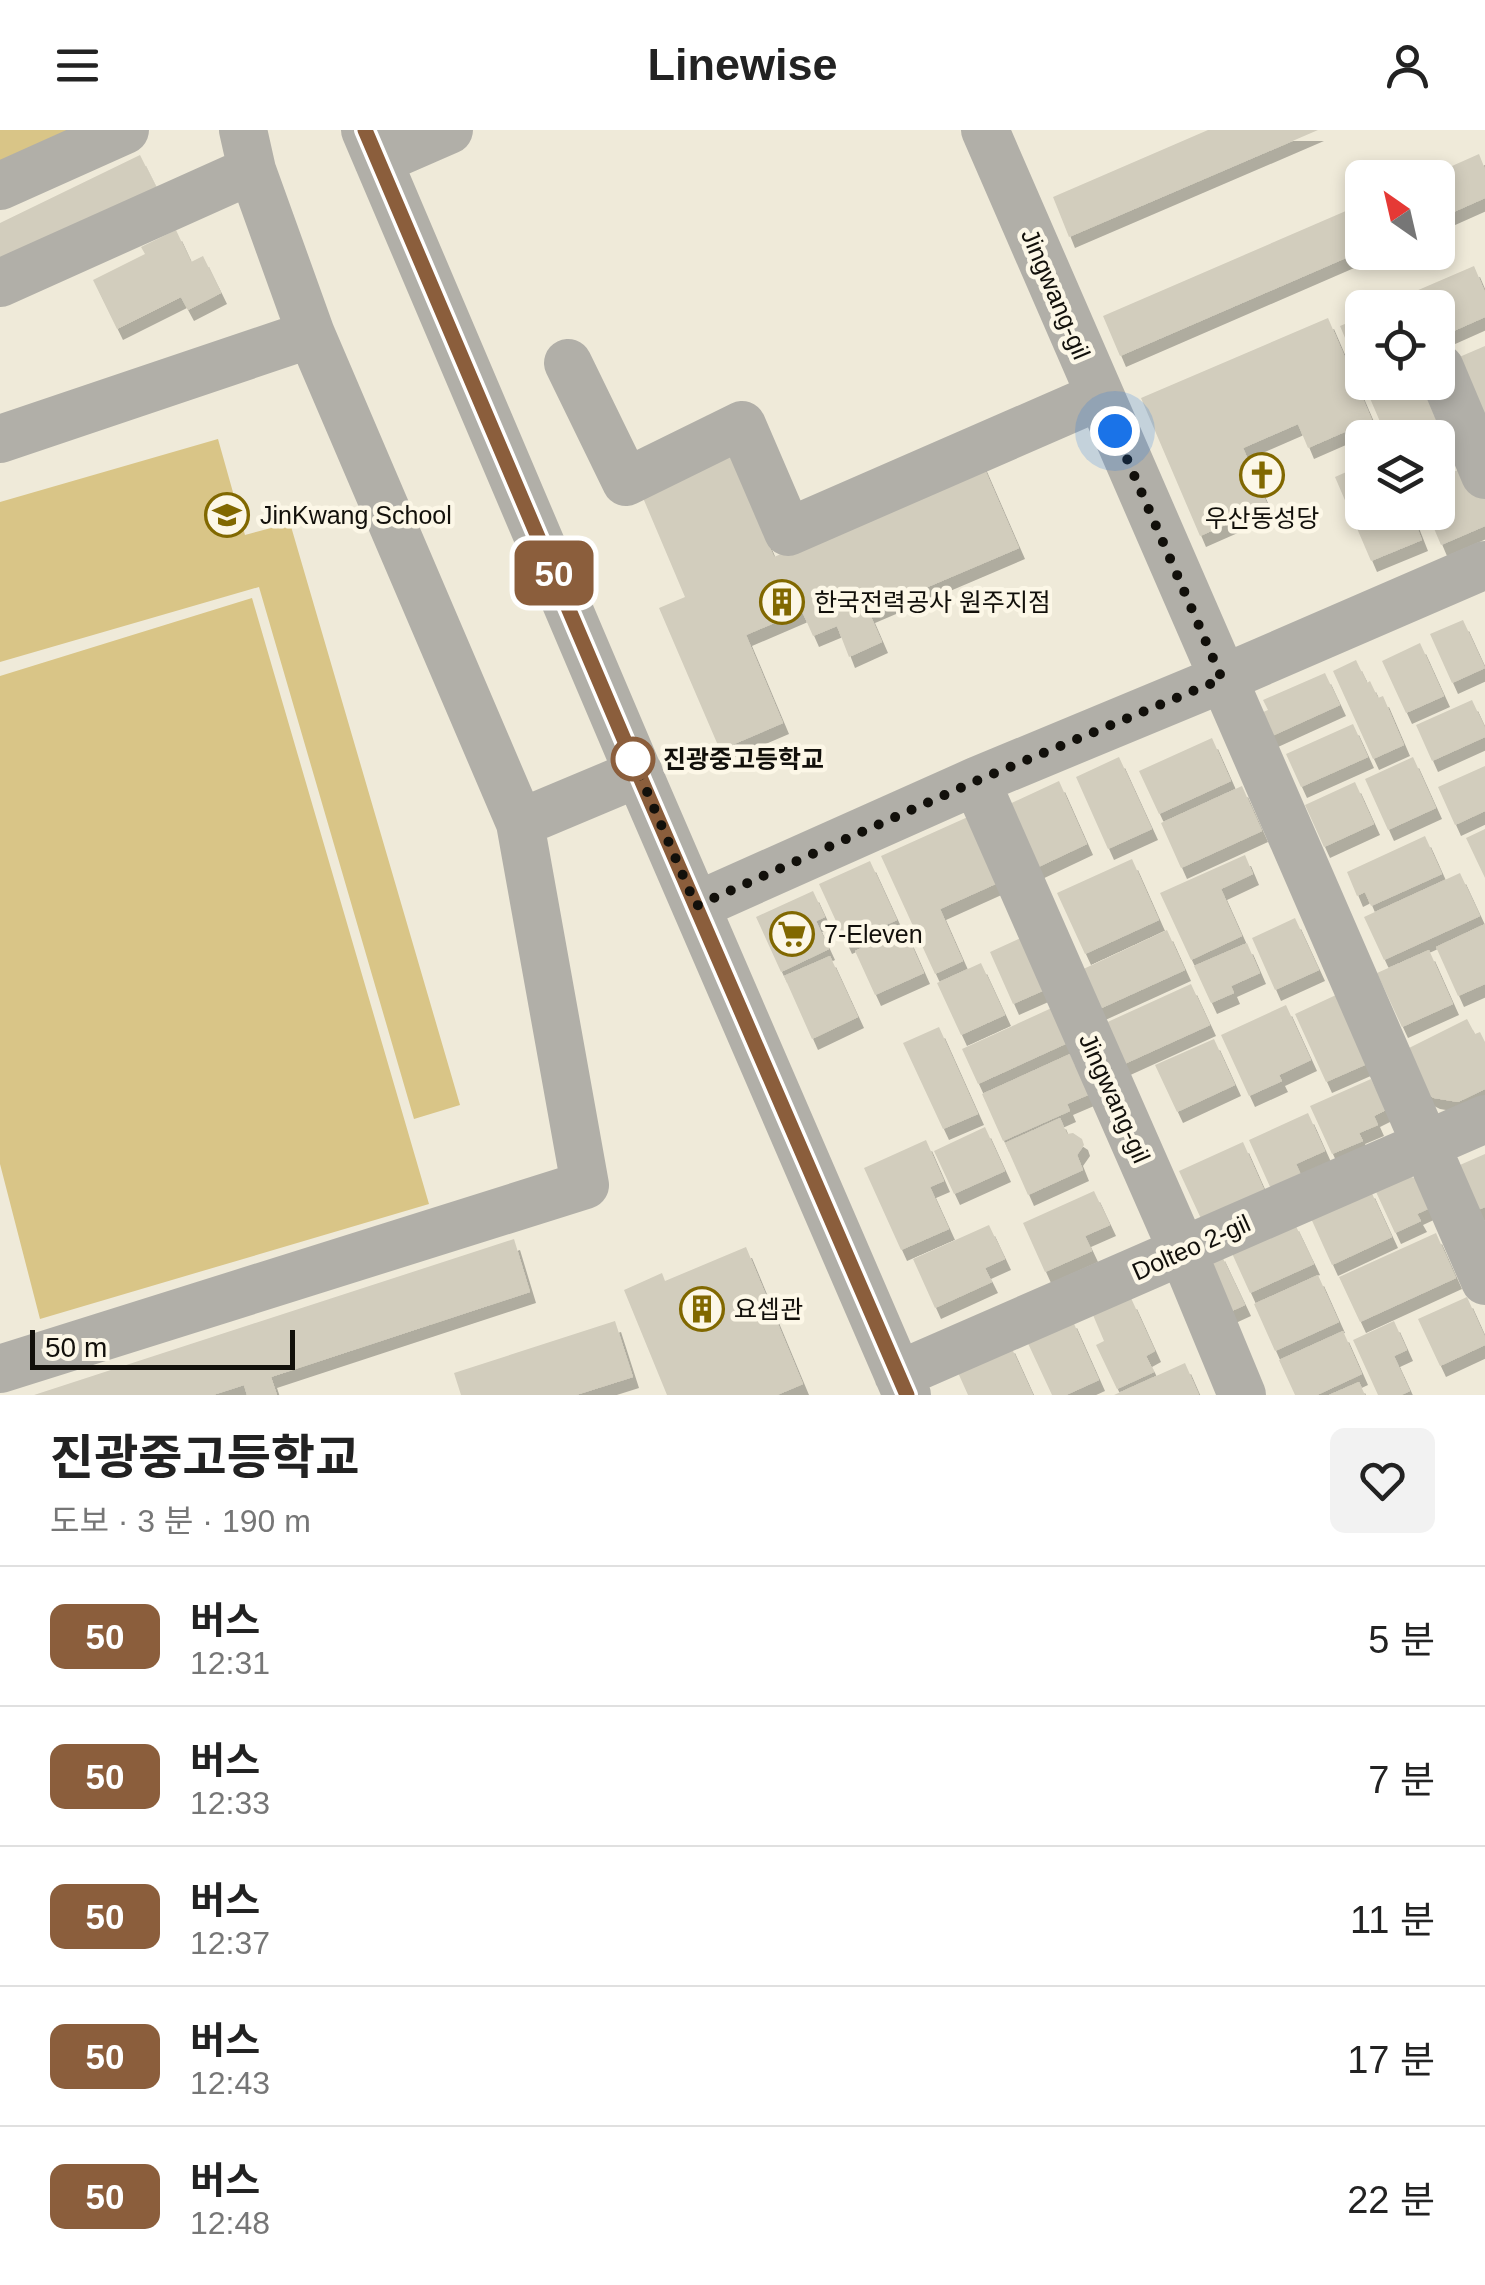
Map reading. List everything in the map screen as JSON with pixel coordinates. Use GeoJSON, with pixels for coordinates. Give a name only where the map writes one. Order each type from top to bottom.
{"type":"FeatureCollection","features":[{"type":"Feature","properties":{"kind":"street"},"geometry":{"type":"LineString","coordinates":[[0,186],[125,130]]}},
{"type":"Feature","properties":{"kind":"street"},"geometry":{"type":"LineString","coordinates":[[449,130],[372,146],[902,1385]]}},
{"type":"Feature","properties":{"kind":"street","name":"Jingwang-gil"},"geometry":{"type":"LineString","coordinates":[[986,130],[1485,1281]]}},
{"type":"Feature","properties":{"kind":"street"},"geometry":{"type":"LineString","coordinates":[[0,283],[248,150],[311,334],[520,823],[585,1186],[0,1369]]}},
{"type":"Feature","properties":{"kind":"street"},"geometry":{"type":"LineString","coordinates":[[0,438],[311,334]]}},
{"type":"Feature","properties":{"kind":"street"},"geometry":{"type":"LineString","coordinates":[[568,364],[626,482],[742,425],[788,532],[1100,396]]}},
{"type":"Feature","properties":{"kind":"street"},"geometry":{"type":"LineString","coordinates":[[1453,400],[1485,475]]}},
{"type":"Feature","properties":{"kind":"street"},"geometry":{"type":"LineString","coordinates":[[696,906],[976,781],[1222,679],[1480,580]]}},
{"type":"Feature","properties":{"kind":"street"},"geometry":{"type":"LineString","coordinates":[[520,823],[640,774]]}},
{"type":"Feature","properties":{"kind":"street","name":"Jingwang-gil"},"geometry":{"type":"LineString","coordinates":[[976,781],[1242,1395]]}},
{"type":"Feature","properties":{"kind":"street","name":"Dolteo 2-gil"},"geometry":{"type":"LineString","coordinates":[[902,1385],[1182,1250],[1485,1119]]}},
{"type":"Feature","properties":{"kind":"shaded area"},"geometry":{"type":"Polygon","coordinates":[[[0,130],[94,130],[0,170],[0,130]]]}},
{"type":"Feature","properties":{"kind":"shaded area"},"geometry":{"type":"Polygon","coordinates":[[[218,439],[245,535],[290,523],[460,1105],[414,1119],[259,587],[0,662],[0,502],[218,439]]]}},
{"type":"Feature","properties":{"kind":"shaded area"},"geometry":{"type":"Polygon","coordinates":[[[252,598],[429,1204],[40,1319],[0,1164],[0,676],[252,598]]]}},
{"type":"Feature","properties":{"kind":"building"},"geometry":{"type":"Polygon","coordinates":[[[1208,130],[1318,130],[1069,237],[1053,197],[1208,130]]]}},
{"type":"Feature","properties":{"kind":"building"},"geometry":{"type":"Polygon","coordinates":[[[1479,154],[1485,169],[1485,198],[1455,211],[1455,165],[1479,154]]]}},
{"type":"Feature","properties":{"kind":"building"},"geometry":{"type":"Polygon","coordinates":[[[140,155],[160,195],[0,274],[0,223],[140,155]]]}},
{"type":"Feature","properties":{"kind":"building"},"geometry":{"type":"Polygon","coordinates":[[[1345,211],[1345,258],[1120,356],[1103,316],[1345,211]]]}},
{"type":"Feature","properties":{"kind":"building"},"geometry":{"type":"Polygon","coordinates":[[[176,230],[191,262],[203,256],[221,293],[188,310],[181,297],[117,329],[93,280],[145,254],[141,247],[176,230]]]}},
{"type":"Feature","properties":{"kind":"building"},"geometry":{"type":"Polygon","coordinates":[[[1474,266],[1485,292],[1485,317],[1455,330],[1455,290],[1418,290],[1474,266]]]}},
{"type":"Feature","properties":{"kind":"building"},"geometry":{"type":"Polygon","coordinates":[[[1328,318],[1345,357],[1345,400],[1363,400],[1372,420],[1345,420],[1345,432],[1308,448],[1298,424],[1243,448],[1268,506],[1200,536],[1141,398],[1328,318]]]}},
{"type":"Feature","properties":{"kind":"building"},"geometry":{"type":"Polygon","coordinates":[[[1485,346],[1485,414],[1455,378],[1455,359],[1485,346]]]}},
{"type":"Feature","properties":{"kind":"building"},"geometry":{"type":"Polygon","coordinates":[[[1371,400],[1438,400],[1446,420],[1379,420],[1371,400]]]}},
{"type":"Feature","properties":{"kind":"building","name":"한국전력공사 원주지점"},"geometry":{"type":"Polygon","coordinates":[[[727,447],[774,557],[927,491],[979,456],[1019,548],[869,612],[882,642],[849,657],[837,626],[813,636],[802,611],[746,635],[783,723],[720,750],[659,608],[685,597],[638,486],[727,447]]]}},
{"type":"Feature","properties":{"kind":"building"},"geometry":{"type":"Polygon","coordinates":[[[1471,464],[1485,497],[1485,526],[1441,545],[1435,530],[1455,530],[1455,471],[1471,464]]]}},
{"type":"Feature","properties":{"kind":"building"},"geometry":{"type":"Polygon","coordinates":[[[1345,473],[1345,500],[1335,477],[1345,473]]]}},
{"type":"Feature","properties":{"kind":"building"},"geometry":{"type":"Polygon","coordinates":[[[1358,530],[1418,530],[1422,540],[1371,561],[1358,530]]]}},
{"type":"Feature","properties":{"kind":"building"},"geometry":{"type":"Polygon","coordinates":[[[1463,620],[1485,668],[1452,683],[1430,634],[1463,620]]]}},
{"type":"Feature","properties":{"kind":"building"},"geometry":{"type":"Polygon","coordinates":[[[1420,643],[1444,696],[1406,713],[1382,661],[1420,643]]]}},
{"type":"Feature","properties":{"kind":"building"},"geometry":{"type":"Polygon","coordinates":[[[1356,660],[1378,698],[1383,696],[1404,745],[1373,759],[1333,671],[1356,660]]]}},
{"type":"Feature","properties":{"kind":"building"},"geometry":{"type":"Polygon","coordinates":[[[1325,673],[1340,705],[1272,736],[1261,713],[1268,710],[1263,700],[1325,673]]]}},
{"type":"Feature","properties":{"kind":"building"},"geometry":{"type":"Polygon","coordinates":[[[1472,700],[1485,737],[1432,761],[1416,725],[1472,700]]]}},
{"type":"Feature","properties":{"kind":"building"},"geometry":{"type":"Polygon","coordinates":[[[1353,724],[1368,757],[1301,787],[1286,754],[1353,724]]]}},
{"type":"Feature","properties":{"kind":"building"},"geometry":{"type":"Polygon","coordinates":[[[1212,738],[1231,781],[1159,814],[1139,771],[1212,738]]]}},
{"type":"Feature","properties":{"kind":"building"},"geometry":{"type":"Polygon","coordinates":[[[1119,757],[1152,829],[1108,849],[1076,777],[1119,757]]]}},
{"type":"Feature","properties":{"kind":"building"},"geometry":{"type":"Polygon","coordinates":[[[1413,757],[1436,808],[1388,830],[1365,779],[1413,757]]]}},
{"type":"Feature","properties":{"kind":"building"},"geometry":{"type":"Polygon","coordinates":[[[1485,766],[1485,811],[1455,825],[1438,787],[1485,766]]]}},
{"type":"Feature","properties":{"kind":"building"},"geometry":{"type":"Polygon","coordinates":[[[1059,781],[1087,844],[1032,870],[1003,807],[1059,781]]]}},
{"type":"Feature","properties":{"kind":"building"},"geometry":{"type":"Polygon","coordinates":[[[1355,782],[1374,824],[1324,847],[1305,805],[1355,782]]]}},
{"type":"Feature","properties":{"kind":"building"},"geometry":{"type":"Polygon","coordinates":[[[1242,786],[1262,831],[1181,868],[1161,823],[1242,786]]]}},
{"type":"Feature","properties":{"kind":"building"},"geometry":{"type":"Polygon","coordinates":[[[970,816],[1000,882],[940,909],[963,961],[935,974],[881,856],[970,816]]]}},
{"type":"Feature","properties":{"kind":"building"},"geometry":{"type":"Polygon","coordinates":[[[1485,829],[1485,878],[1466,838],[1485,829]]]}},
{"type":"Feature","properties":{"kind":"building"},"geometry":{"type":"Polygon","coordinates":[[[1425,836],[1442,874],[1371,906],[1365,892],[1357,896],[1347,872],[1425,836]]]}},
{"type":"Feature","properties":{"kind":"building"},"geometry":{"type":"Polygon","coordinates":[[[1245,855],[1253,874],[1221,889],[1242,936],[1191,960],[1160,893],[1245,855]]]}},
{"type":"Feature","properties":{"kind":"building"},"geometry":{"type":"Polygon","coordinates":[[[1132,859],[1159,920],[1085,954],[1057,893],[1132,859]]]}},
{"type":"Feature","properties":{"kind":"building"},"geometry":{"type":"Polygon","coordinates":[[[870,861],[897,920],[846,943],[819,884],[870,861]]]}},
{"type":"Feature","properties":{"kind":"building"},"geometry":{"type":"Polygon","coordinates":[[[1460,873],[1480,916],[1384,960],[1364,917],[1460,873]]]}},
{"type":"Feature","properties":{"kind":"building"},"geometry":{"type":"Polygon","coordinates":[[[813,891],[825,917],[816,921],[829,949],[781,972],[756,917],[813,891]]]}},
{"type":"Feature","properties":{"kind":"building"},"geometry":{"type":"Polygon","coordinates":[[[1295,918],[1319,970],[1275,990],[1252,938],[1295,918]]]}},
{"type":"Feature","properties":{"kind":"building"},"geometry":{"type":"Polygon","coordinates":[[[1485,924],[1485,984],[1458,996],[1436,947],[1485,924]]]}},
{"type":"Feature","properties":{"kind":"building"},"geometry":{"type":"Polygon","coordinates":[[[904,928],[924,973],[875,995],[855,951],[904,928]]]}},
{"type":"Feature","properties":{"kind":"building"},"geometry":{"type":"Polygon","coordinates":[[[1167,930],[1185,970],[1095,1011],[1077,972],[1167,930]]]}},
{"type":"Feature","properties":{"kind":"building"},"geometry":{"type":"Polygon","coordinates":[[[1023,937],[1047,989],[1013,1004],[990,952],[1023,937]]]}},
{"type":"Feature","properties":{"kind":"building"},"geometry":{"type":"Polygon","coordinates":[[[1247,943],[1260,973],[1231,986],[1234,993],[1211,1003],[1194,966],[1247,943]]]}},
{"type":"Feature","properties":{"kind":"building"},"geometry":{"type":"Polygon","coordinates":[[[1429,950],[1453,1004],[1402,1027],[1377,973],[1429,950]]]}},
{"type":"Feature","properties":{"kind":"building"},"geometry":{"type":"Polygon","coordinates":[[[830,956],[858,1017],[812,1039],[784,976],[830,956]]]}},
{"type":"Feature","properties":{"kind":"building"},"geometry":{"type":"Polygon","coordinates":[[[981,963],[1005,1015],[961,1035],[937,983],[981,963]]]}},
{"type":"Feature","properties":{"kind":"building"},"geometry":{"type":"Polygon","coordinates":[[[1191,984],[1210,1025],[1120,1066],[1101,1025],[1191,984]]]}},
{"type":"Feature","properties":{"kind":"building"},"geometry":{"type":"Polygon","coordinates":[[[1336,995],[1367,1064],[1326,1082],[1295,1014],[1336,995]]]}},
{"type":"Feature","properties":{"kind":"building"},"geometry":{"type":"Polygon","coordinates":[[[1286,1005],[1311,1060],[1279,1075],[1282,1081],[1249,1096],[1221,1035],[1286,1005]]]}},
{"type":"Feature","properties":{"kind":"building"},"geometry":{"type":"Polygon","coordinates":[[[1056,1006],[1072,1041],[978,1084],[962,1049],[1056,1006]]]}},
{"type":"Feature","properties":{"kind":"building"},"geometry":{"type":"Polygon","coordinates":[[[1467,1019],[1485,1042],[1485,1089],[1458,1102],[1434,1098],[1426,1094],[1407,1049],[1467,1019]]]}},
{"type":"Feature","properties":{"kind":"building"},"geometry":{"type":"Polygon","coordinates":[[[939,1027],[978,1114],[943,1129],[903,1043],[939,1027]]]}},
{"type":"Feature","properties":{"kind":"building"},"geometry":{"type":"Polygon","coordinates":[[[1214,1039],[1235,1085],[1177,1112],[1155,1065],[1214,1039]]]}},
{"type":"Feature","properties":{"kind":"building"},"geometry":{"type":"Polygon","coordinates":[[[1070,1054],[1088,1095],[1067,1104],[1070,1111],[1003,1141],[982,1094],[1070,1054]]]}},
{"type":"Feature","properties":{"kind":"building"},"geometry":{"type":"Polygon","coordinates":[[[1371,1079],[1386,1110],[1374,1116],[1378,1125],[1359,1133],[1363,1141],[1332,1154],[1310,1106],[1371,1079]]]}},
{"type":"Feature","properties":{"kind":"building"},"geometry":{"type":"Polygon","coordinates":[[[1308,1113],[1325,1151],[1296,1164],[1301,1175],[1271,1189],[1249,1140],[1308,1113]]]}},
{"type":"Feature","properties":{"kind":"building"},"geometry":{"type":"Polygon","coordinates":[[[1060,1118],[1067,1134],[1082,1139],[1084,1145],[1077,1155],[1083,1170],[1028,1195],[1005,1143],[1060,1118]]]}},
{"type":"Feature","properties":{"kind":"building"},"geometry":{"type":"Polygon","coordinates":[[[985,1127],[1005,1171],[954,1194],[934,1151],[985,1127]]]}},
{"type":"Feature","properties":{"kind":"building"},"geometry":{"type":"Polygon","coordinates":[[[926,1140],[944,1181],[930,1187],[949,1229],[901,1250],[864,1168],[926,1140]]]}},
{"type":"Feature","properties":{"kind":"building"},"geometry":{"type":"Polygon","coordinates":[[[1243,1142],[1266,1194],[1203,1223],[1179,1171],[1243,1142]]]}},
{"type":"Feature","properties":{"kind":"building"},"geometry":{"type":"Polygon","coordinates":[[[1485,1154],[1485,1207],[1473,1212],[1453,1168],[1485,1154]]]}},
{"type":"Feature","properties":{"kind":"building"},"geometry":{"type":"Polygon","coordinates":[[[1391,1172],[1419,1179],[1432,1207],[1417,1214],[1421,1221],[1395,1233],[1371,1181],[1391,1172]]]}},
{"type":"Feature","properties":{"kind":"building"},"geometry":{"type":"Polygon","coordinates":[[[1369,1187],[1392,1237],[1332,1265],[1309,1214],[1369,1187]]]}},
{"type":"Feature","properties":{"kind":"building"},"geometry":{"type":"Polygon","coordinates":[[[1094,1191],[1110,1225],[1085,1236],[1092,1251],[1045,1272],[1023,1223],[1094,1191]]]}},
{"type":"Feature","properties":{"kind":"building"},"geometry":{"type":"Polygon","coordinates":[[[1293,1220],[1314,1264],[1250,1293],[1230,1249],[1293,1220]]]}},
{"type":"Feature","properties":{"kind":"building"},"geometry":{"type":"Polygon","coordinates":[[[989,1225],[1005,1259],[985,1268],[992,1282],[935,1308],[913,1259],[989,1225]]]}},
{"type":"Feature","properties":{"kind":"building"},"geometry":{"type":"Polygon","coordinates":[[[1436,1233],[1456,1278],[1360,1322],[1339,1277],[1436,1233]]]}},
{"type":"Feature","properties":{"kind":"building"},"geometry":{"type":"Polygon","coordinates":[[[514,1239],[530,1292],[271,1377],[277,1395],[247,1395],[244,1385],[213,1395],[34,1395],[514,1239]]]}},
{"type":"Feature","properties":{"kind":"building","name":"요셉관"},"geometry":{"type":"Polygon","coordinates":[[[746,1247],[803,1384],[777,1395],[667,1395],[624,1290],[662,1273],[665,1281],[746,1247]]]}},
{"type":"Feature","properties":{"kind":"building"},"geometry":{"type":"Polygon","coordinates":[[[1219,1250],[1245,1305],[1221,1316],[1202,1274],[1219,1250]]]}},
{"type":"Feature","properties":{"kind":"building"},"geometry":{"type":"Polygon","coordinates":[[[1318,1275],[1339,1322],[1275,1351],[1254,1304],[1318,1275]]]}},
{"type":"Feature","properties":{"kind":"building"},"geometry":{"type":"Polygon","coordinates":[[[1467,1297],[1485,1345],[1440,1366],[1418,1319],[1467,1297]]]}},
{"type":"Feature","properties":{"kind":"building"},"geometry":{"type":"Polygon","coordinates":[[[1131,1298],[1155,1351],[1146,1356],[1154,1372],[1117,1389],[1096,1345],[1104,1341],[1093,1315],[1131,1298]]]}},
{"type":"Feature","properties":{"kind":"building"},"geometry":{"type":"Polygon","coordinates":[[[1071,1317],[1099,1380],[1066,1395],[1052,1395],[1025,1337],[1071,1317]]]}},
{"type":"Feature","properties":{"kind":"building"},"geometry":{"type":"Polygon","coordinates":[[[615,1321],[633,1377],[576,1395],[461,1395],[454,1373],[615,1321]]]}},
{"type":"Feature","properties":{"kind":"building"},"geometry":{"type":"Polygon","coordinates":[[[1394,1321],[1407,1350],[1394,1356],[1410,1391],[1378,1395],[1353,1340],[1394,1321]]]}},
{"type":"Feature","properties":{"kind":"building"},"geometry":{"type":"Polygon","coordinates":[[[1343,1331],[1362,1374],[1317,1395],[1295,1395],[1279,1360],[1343,1331]]]}},
{"type":"Feature","properties":{"kind":"building"},"geometry":{"type":"Polygon","coordinates":[[[1009,1342],[1033,1395],[968,1395],[955,1366],[1009,1342]]]}},
{"type":"Feature","properties":{"kind":"building"},"geometry":{"type":"Polygon","coordinates":[[[1185,1363],[1199,1395],[1114,1395],[1185,1363]]]}},
{"type":"Feature","properties":{"kind":"building"},"geometry":{"type":"Polygon","coordinates":[[[1359,1382],[1365,1395],[1329,1395],[1359,1382]]]}},
{"type":"Feature","properties":{"kind":"bus line","name":"50"},"geometry":{"type":"LineString","coordinates":[[365,130],[907,1395]]}},
{"type":"Feature","properties":{"kind":"place","name":"우산동성당"},"geometry":{"type":"Point","coordinates":[1262,475]}},
{"type":"Feature","properties":{"kind":"place","name":"JinKwang School"},"geometry":{"type":"Point","coordinates":[227,515]}},
{"type":"Feature","properties":{"kind":"place","name":"한국전력공사 원주지점"},"geometry":{"type":"Point","coordinates":[782,602]}},
{"type":"Feature","properties":{"kind":"place","name":"진광중고등학교"},"geometry":{"type":"Point","coordinates":[633,759]}},
{"type":"Feature","properties":{"kind":"place","name":"7-Eleven"},"geometry":{"type":"Point","coordinates":[792,934]}},
{"type":"Feature","properties":{"kind":"place","name":"요셉관"},"geometry":{"type":"Point","coordinates":[702,1309]}},
{"type":"Feature","properties":{"kind":"route"},"geometry":{"type":"LineString","coordinates":[[633,759],[696,906],[976,781],[1222,679],[1115,431]]}}]}
